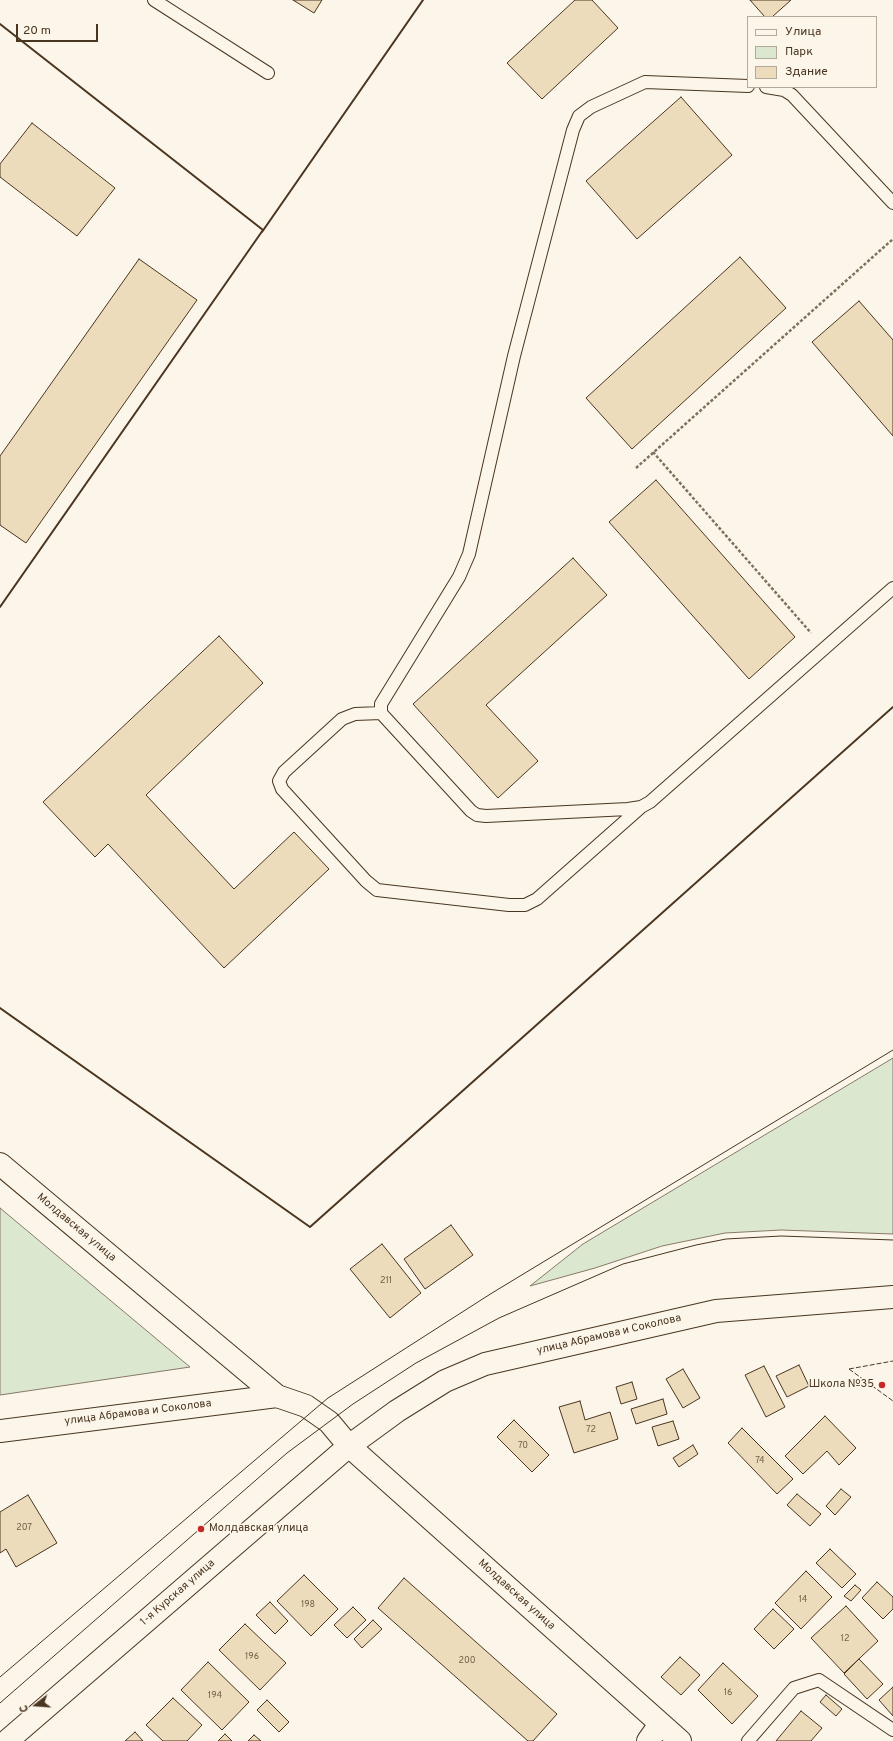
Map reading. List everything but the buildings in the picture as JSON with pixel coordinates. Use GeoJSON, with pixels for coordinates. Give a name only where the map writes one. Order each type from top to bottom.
{"type":"FeatureCollection","features":[{"type":"Feature","properties":{"kind":"street","name":"Молдавская улица"},"geometry":{"type":"LineString","coordinates":[[0,1164],[277,1396],[306,1406],[329,1422],[349,1446],[654,1733],[680,1741]]}},
{"type":"Feature","properties":{"kind":"street","name":"улица Абрамова и Соколова"},"geometry":{"type":"LineString","coordinates":[[349,1446],[397,1411],[445,1381],[485,1364],[716,1311],[893,1297]]}},
{"type":"Feature","properties":{"kind":"street","name":"улица Абрамова и Соколова"},"geometry":{"type":"LineString","coordinates":[[0,1431],[277,1396]]}},
{"type":"Feature","properties":{"kind":"street","name":"1-я Курская улица"},"geometry":{"type":"LineString","coordinates":[[7,1741],[349,1446]]}},
{"type":"Feature","properties":{"kind":"lane"},"geometry":{"type":"LineString","coordinates":[[154,0],[268,73]]}},
{"type":"Feature","properties":{"kind":"lane"},"geometry":{"type":"LineString","coordinates":[[641,807],[628,809],[486,816],[477,815],[471,811],[381,713],[381,704],[459,577],[468,554],[514,356],[573,130],[578,116],[591,107],[645,82],[747,86]]}},
{"type":"Feature","properties":{"kind":"lane"},"geometry":{"type":"LineString","coordinates":[[772,88],[784,90],[792,95],[893,203]]}},
{"type":"Feature","properties":{"kind":"lane"},"geometry":{"type":"LineString","coordinates":[[381,713],[355,714],[342,719],[284,772],[279,781],[282,789],[366,881],[377,890],[509,906],[525,905],[537,899],[641,807],[650,802],[893,588]]}},
{"type":"Feature","properties":{"kind":"lane"},"geometry":{"type":"LineString","coordinates":[[748,1741],[794,1688],[819,1680],[893,1730]]}},
{"type":"Feature","properties":{"kind":"path"},"geometry":{"type":"LineString","coordinates":[[636,468],[893,239]]}},
{"type":"Feature","properties":{"kind":"path"},"geometry":{"type":"LineString","coordinates":[[653,452],[824,649]]}},
{"type":"Feature","properties":{"kind":"green space"},"geometry":{"type":"Polygon","coordinates":[[[893,1058],[893,1234],[781,1230],[725,1233],[662,1246],[595,1268],[530,1286],[583,1244],[893,1058]]]}},
{"type":"Feature","properties":{"kind":"green space"},"geometry":{"type":"Polygon","coordinates":[[[0,1208],[190,1367],[0,1395],[0,1208]]]}},
{"type":"Feature","properties":{"kind":"tram line"},"geometry":{"type":"LineString","coordinates":[[0,1677],[328,1398],[492,1293],[893,1050]]}},
{"type":"Feature","properties":{"kind":"tram line"},"geometry":{"type":"LineString","coordinates":[[0,1703],[287,1453],[353,1404],[416,1363],[499,1318],[623,1264],[696,1245],[726,1239],[781,1236],[893,1240]]}},
{"type":"Feature","properties":{"kind":"fence"},"geometry":{"type":"LineString","coordinates":[[849,1369],[893,1361]]}},
{"type":"Feature","properties":{"kind":"fence"},"geometry":{"type":"LineString","coordinates":[[849,1369],[893,1401]]}},
{"type":"Feature","properties":{"kind":"wall"},"geometry":{"type":"LineString","coordinates":[[262,232],[423,0]]}},
{"type":"Feature","properties":{"kind":"wall"},"geometry":{"type":"LineString","coordinates":[[0,24],[263,230],[0,607]]}},
{"type":"Feature","properties":{"kind":"wall"},"geometry":{"type":"LineString","coordinates":[[0,1008],[310,1227],[893,707]]}},
{"type":"Feature","properties":{"kind":"place","name":"Школа №35"},"geometry":{"type":"Point","coordinates":[882,1385]}},
{"type":"Feature","properties":{"kind":"place","name":"Молдавская улица"},"geometry":{"type":"Point","coordinates":[201,1529]}}]}
